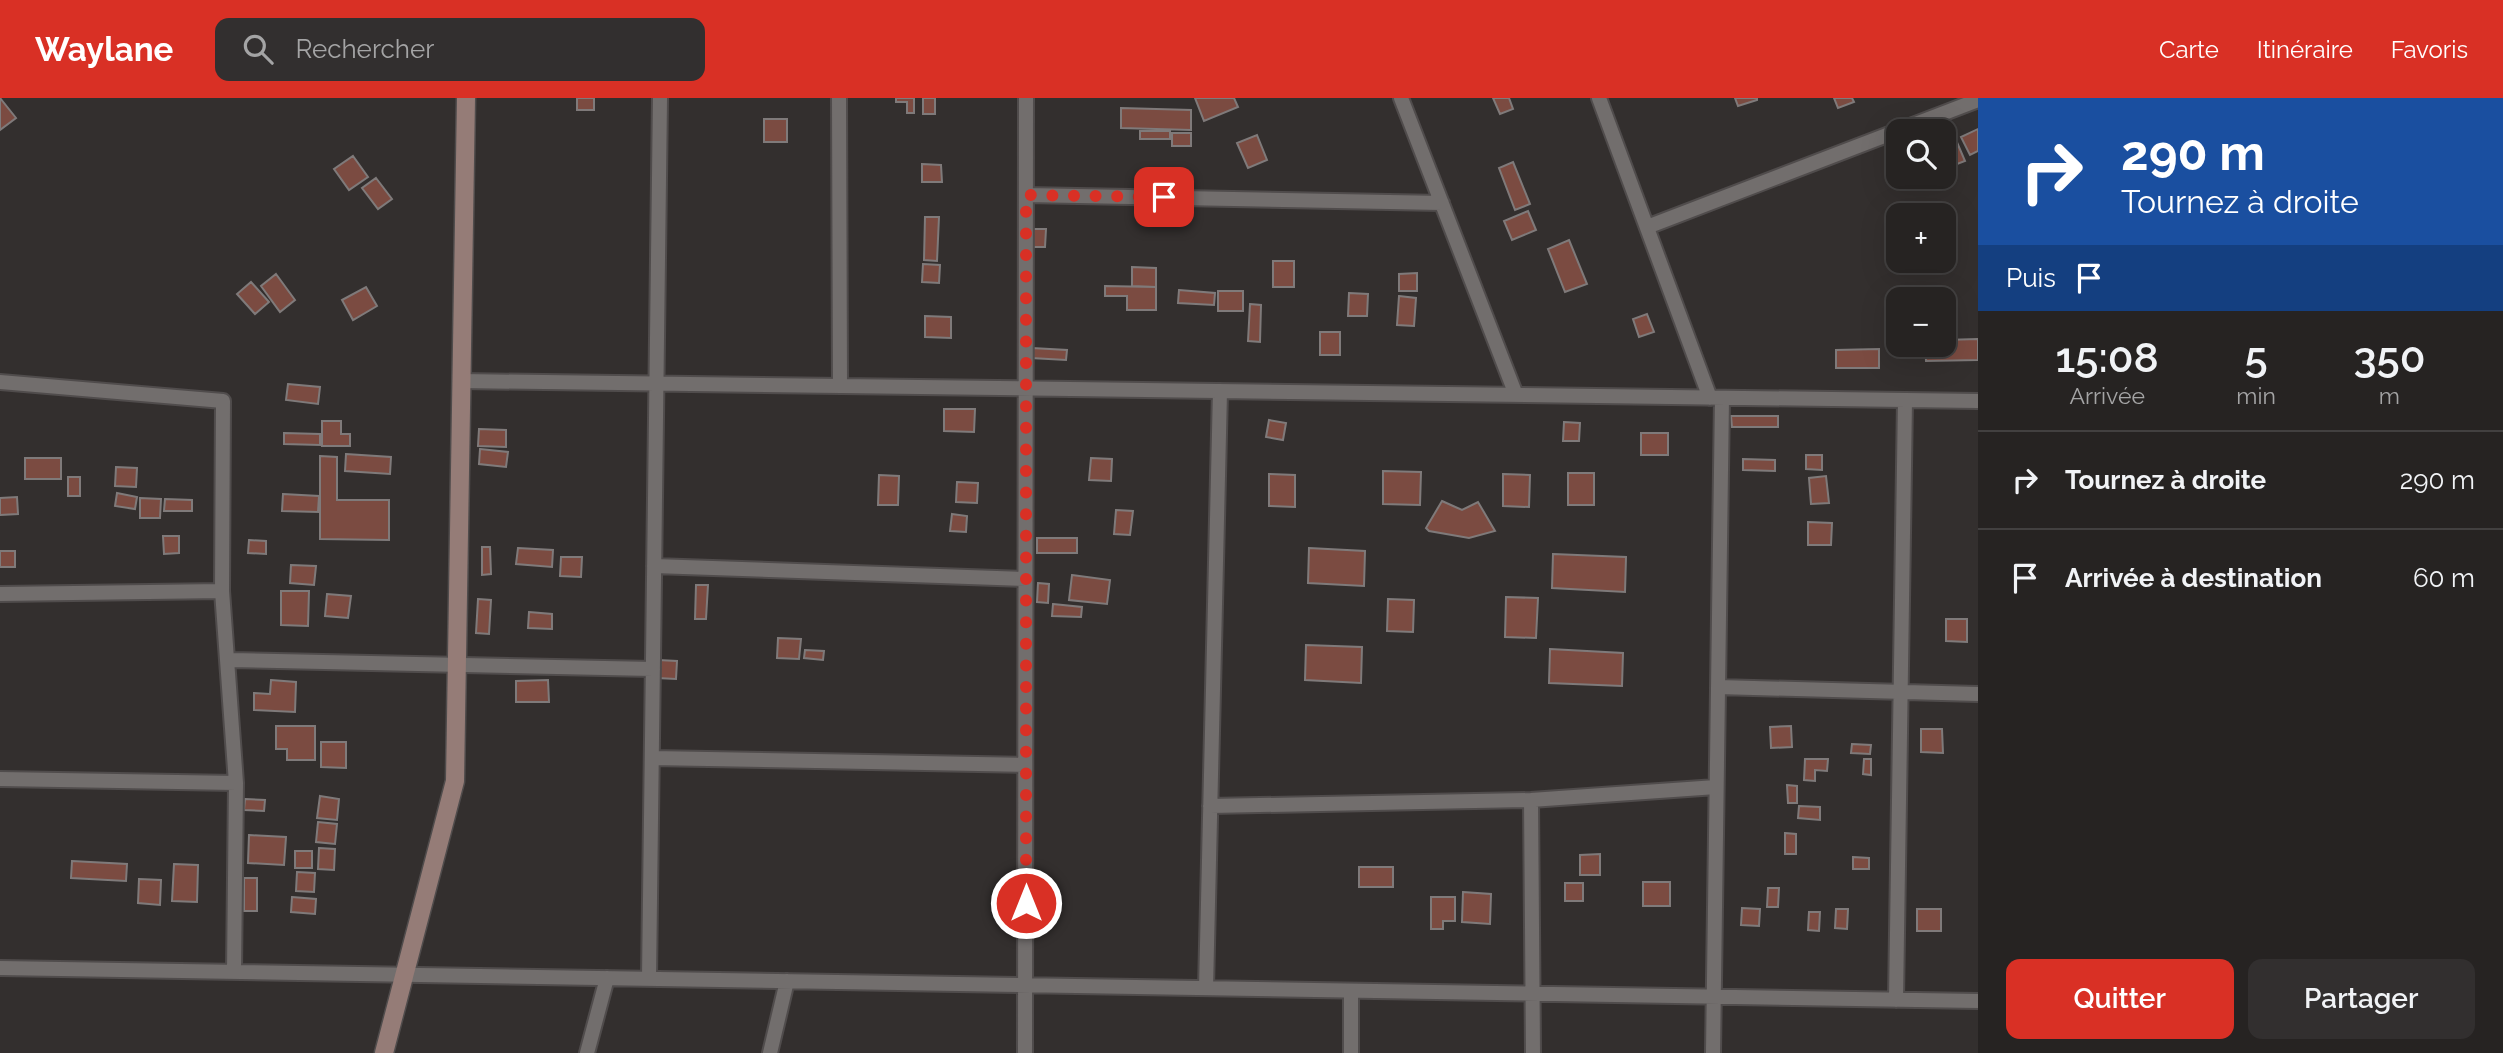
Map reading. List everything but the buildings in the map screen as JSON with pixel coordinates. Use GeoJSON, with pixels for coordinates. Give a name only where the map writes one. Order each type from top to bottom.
{"type":"FeatureCollection","features":[{"type":"Feature","properties":{"kind":"street"},"geometry":{"type":"LineString","coordinates":[[384,1053],[455,781],[466,98]]}},
{"type":"Feature","properties":{"kind":"street"},"geometry":{"type":"LineString","coordinates":[[649,979],[660,98]]}},
{"type":"Feature","properties":{"kind":"street"},"geometry":{"type":"LineString","coordinates":[[839,98],[839,386]]}},
{"type":"Feature","properties":{"kind":"street"},"geometry":{"type":"LineString","coordinates":[[1025,1053],[1026,98]]}},
{"type":"Feature","properties":{"kind":"street"},"geometry":{"type":"LineString","coordinates":[[1401,98],[1517,395]]}},
{"type":"Feature","properties":{"kind":"street"},"geometry":{"type":"LineString","coordinates":[[1599,98],[1647,227],[1716,398],[1718,687],[1713,1053]]}},
{"type":"Feature","properties":{"kind":"street"},"geometry":{"type":"LineString","coordinates":[[1647,227],[1978,100]]}},
{"type":"Feature","properties":{"kind":"street"},"geometry":{"type":"LineString","coordinates":[[1026,195],[1442,203]]}},
{"type":"Feature","properties":{"kind":"street"},"geometry":{"type":"LineString","coordinates":[[461,381],[1978,401]]}},
{"type":"Feature","properties":{"kind":"street"},"geometry":{"type":"LineString","coordinates":[[0,382],[223,401],[222,591],[236,783],[234,972]]}},
{"type":"Feature","properties":{"kind":"street"},"geometry":{"type":"LineString","coordinates":[[1206,988],[1220,391]]}},
{"type":"Feature","properties":{"kind":"street"},"geometry":{"type":"LineString","coordinates":[[1896,1000],[1905,400]]}},
{"type":"Feature","properties":{"kind":"street"},"geometry":{"type":"LineString","coordinates":[[654,566],[1025,579]]}},
{"type":"Feature","properties":{"kind":"street"},"geometry":{"type":"LineString","coordinates":[[0,594],[222,591]]}},
{"type":"Feature","properties":{"kind":"street"},"geometry":{"type":"LineString","coordinates":[[229,660],[653,669]]}},
{"type":"Feature","properties":{"kind":"street"},"geometry":{"type":"LineString","coordinates":[[1718,687],[1978,694]]}},
{"type":"Feature","properties":{"kind":"street"},"geometry":{"type":"LineString","coordinates":[[652,758],[1025,765]]}},
{"type":"Feature","properties":{"kind":"street"},"geometry":{"type":"LineString","coordinates":[[0,779],[236,783]]}},
{"type":"Feature","properties":{"kind":"street"},"geometry":{"type":"LineString","coordinates":[[1210,806],[1531,800],[1716,787]]}},
{"type":"Feature","properties":{"kind":"street"},"geometry":{"type":"LineString","coordinates":[[1531,800],[1533,1053]]}},
{"type":"Feature","properties":{"kind":"street"},"geometry":{"type":"LineString","coordinates":[[0,968],[1978,1001]]}},
{"type":"Feature","properties":{"kind":"street"},"geometry":{"type":"LineString","coordinates":[[587,1053],[607,978]]}},
{"type":"Feature","properties":{"kind":"street"},"geometry":{"type":"LineString","coordinates":[[770,1053],[787,981]]}},
{"type":"Feature","properties":{"kind":"street"},"geometry":{"type":"LineString","coordinates":[[1350,1053],[1351,991]]}},
{"type":"Feature","properties":{"kind":"route"},"geometry":{"type":"LineString","coordinates":[[1026,903],[1026,195],[1164,197]]}}]}
